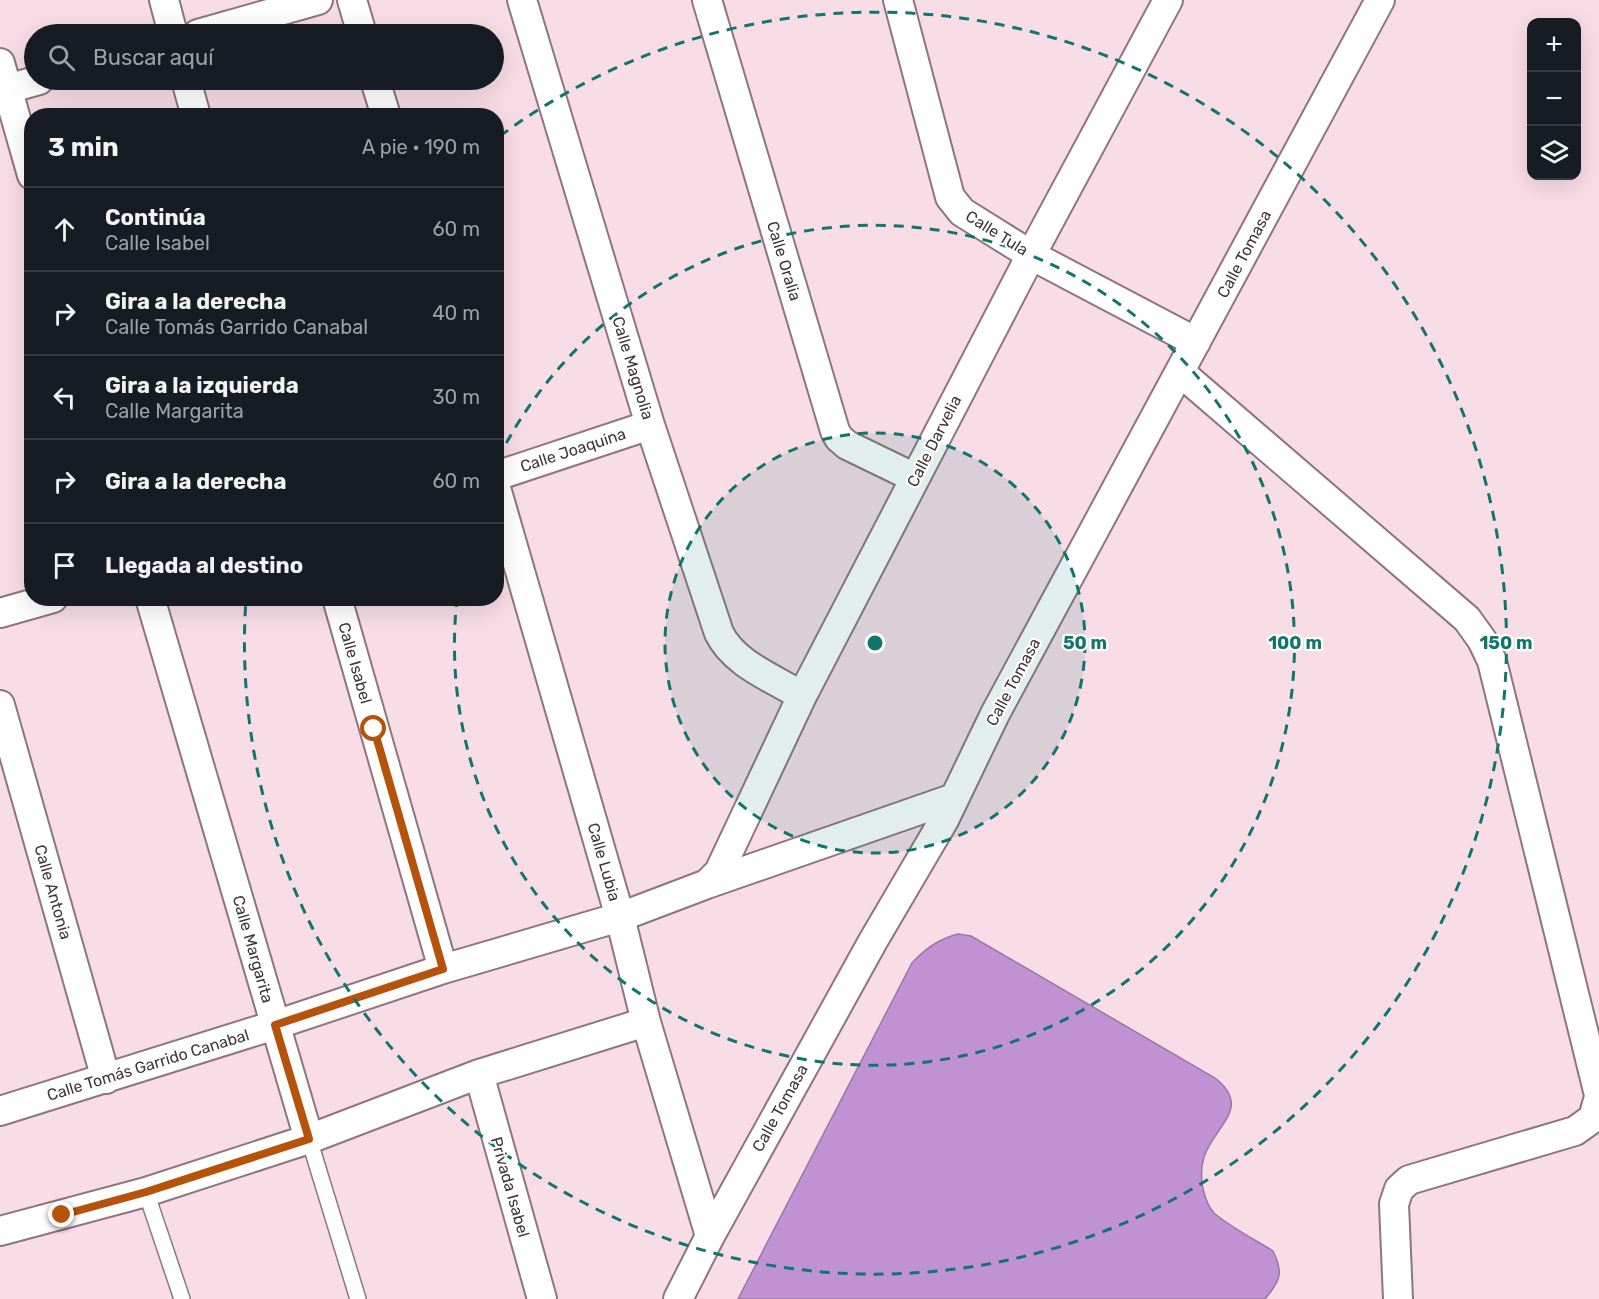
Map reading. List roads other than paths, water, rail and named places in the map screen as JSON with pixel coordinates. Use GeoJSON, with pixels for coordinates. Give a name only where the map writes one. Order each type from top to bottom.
{"type":"FeatureCollection","features":[{"type":"Feature","properties":{"kind":"street"},"geometry":{"type":"LineString","coordinates":[[164,0],[170,24]]}},
{"type":"Feature","properties":{"kind":"street"},"geometry":{"type":"LineString","coordinates":[[233,24],[318,0]]}},
{"type":"Feature","properties":{"kind":"street"},"geometry":{"type":"LineString","coordinates":[[352,0],[359,24]]}},
{"type":"Feature","properties":{"kind":"street","name":"Calle Magnolia"},"geometry":{"type":"LineString","coordinates":[[522,0],[650,424],[719,633],[725,645],[735,656],[802,696]]}},
{"type":"Feature","properties":{"kind":"street","name":"Calle Oralia"},"geometry":{"type":"LineString","coordinates":[[707,0],[835,431],[847,445],[915,478]]}},
{"type":"Feature","properties":{"kind":"street","name":"Calle Tula"},"geometry":{"type":"LineString","coordinates":[[898,0],[951,197],[962,212],[1030,255],[1196,342]]}},
{"type":"Feature","properties":{"kind":"street","name":"Calle Darvelia"},"geometry":{"type":"LineString","coordinates":[[707,884],[719,872],[802,696],[1030,255],[1167,0]]}},
{"type":"Feature","properties":{"kind":"street","name":"Calle Tomasa"},"geometry":{"type":"LineString","coordinates":[[678,1299],[710,1236],[873,940],[944,820],[995,714],[1380,0]]}},
{"type":"Feature","properties":{"kind":"street"},"geometry":{"type":"LineString","coordinates":[[24,80],[2,81],[24,150]]}},
{"type":"Feature","properties":{"kind":"street"},"geometry":{"type":"LineString","coordinates":[[189,90],[194,108]]}},
{"type":"Feature","properties":{"kind":"street"},"geometry":{"type":"LineString","coordinates":[[378,90],[384,108]]}},
{"type":"Feature","properties":{"kind":"street"},"geometry":{"type":"LineString","coordinates":[[1180,372],[1467,619],[1482,640],[1492,661],[1599,1096],[1593,1118],[1575,1131],[1409,1180],[1399,1189],[1394,1204],[1398,1299]]}},
{"type":"Feature","properties":{"kind":"street","name":"Calle Joaquina"},"geometry":{"type":"LineString","coordinates":[[504,473],[650,424]]}},
{"type":"Feature","properties":{"kind":"street","name":"Calle Lubia"},"geometry":{"type":"LineString","coordinates":[[504,516],[620,917],[645,1022],[710,1236]]}},
{"type":"Feature","properties":{"kind":"street"},"geometry":{"type":"LineString","coordinates":[[0,613],[25,606]]}},
{"type":"Feature","properties":{"kind":"street","name":"Calle Margarita"},"geometry":{"type":"LineString","coordinates":[[152,606],[309,1139]]}},
{"type":"Feature","properties":{"kind":"street","name":"Calle Isabel"},"geometry":{"type":"LineString","coordinates":[[339,606],[443,969]]}},
{"type":"Feature","properties":{"kind":"street","name":"Calle Antonia"},"geometry":{"type":"LineString","coordinates":[[0,705],[106,1078]]}},
{"type":"Feature","properties":{"kind":"street","name":"Calle Tomás Garrido Canabal"},"geometry":{"type":"LineString","coordinates":[[0,1111],[275,1025],[443,969],[620,917],[707,884],[954,798]]}},
{"type":"Feature","properties":{"kind":"street"},"geometry":{"type":"LineString","coordinates":[[0,1231],[146,1192],[309,1139],[479,1074],[645,1022]]}},
{"type":"Feature","properties":{"kind":"street","name":"Privada Isabel"},"geometry":{"type":"LineString","coordinates":[[479,1074],[542,1299]]}},
{"type":"Feature","properties":{"kind":"lane","name":"Calle Margarita"},"geometry":{"type":"LineString","coordinates":[[309,1139],[358,1299]]}},
{"type":"Feature","properties":{"kind":"lane"},"geometry":{"type":"LineString","coordinates":[[146,1192],[182,1299]]}}]}
